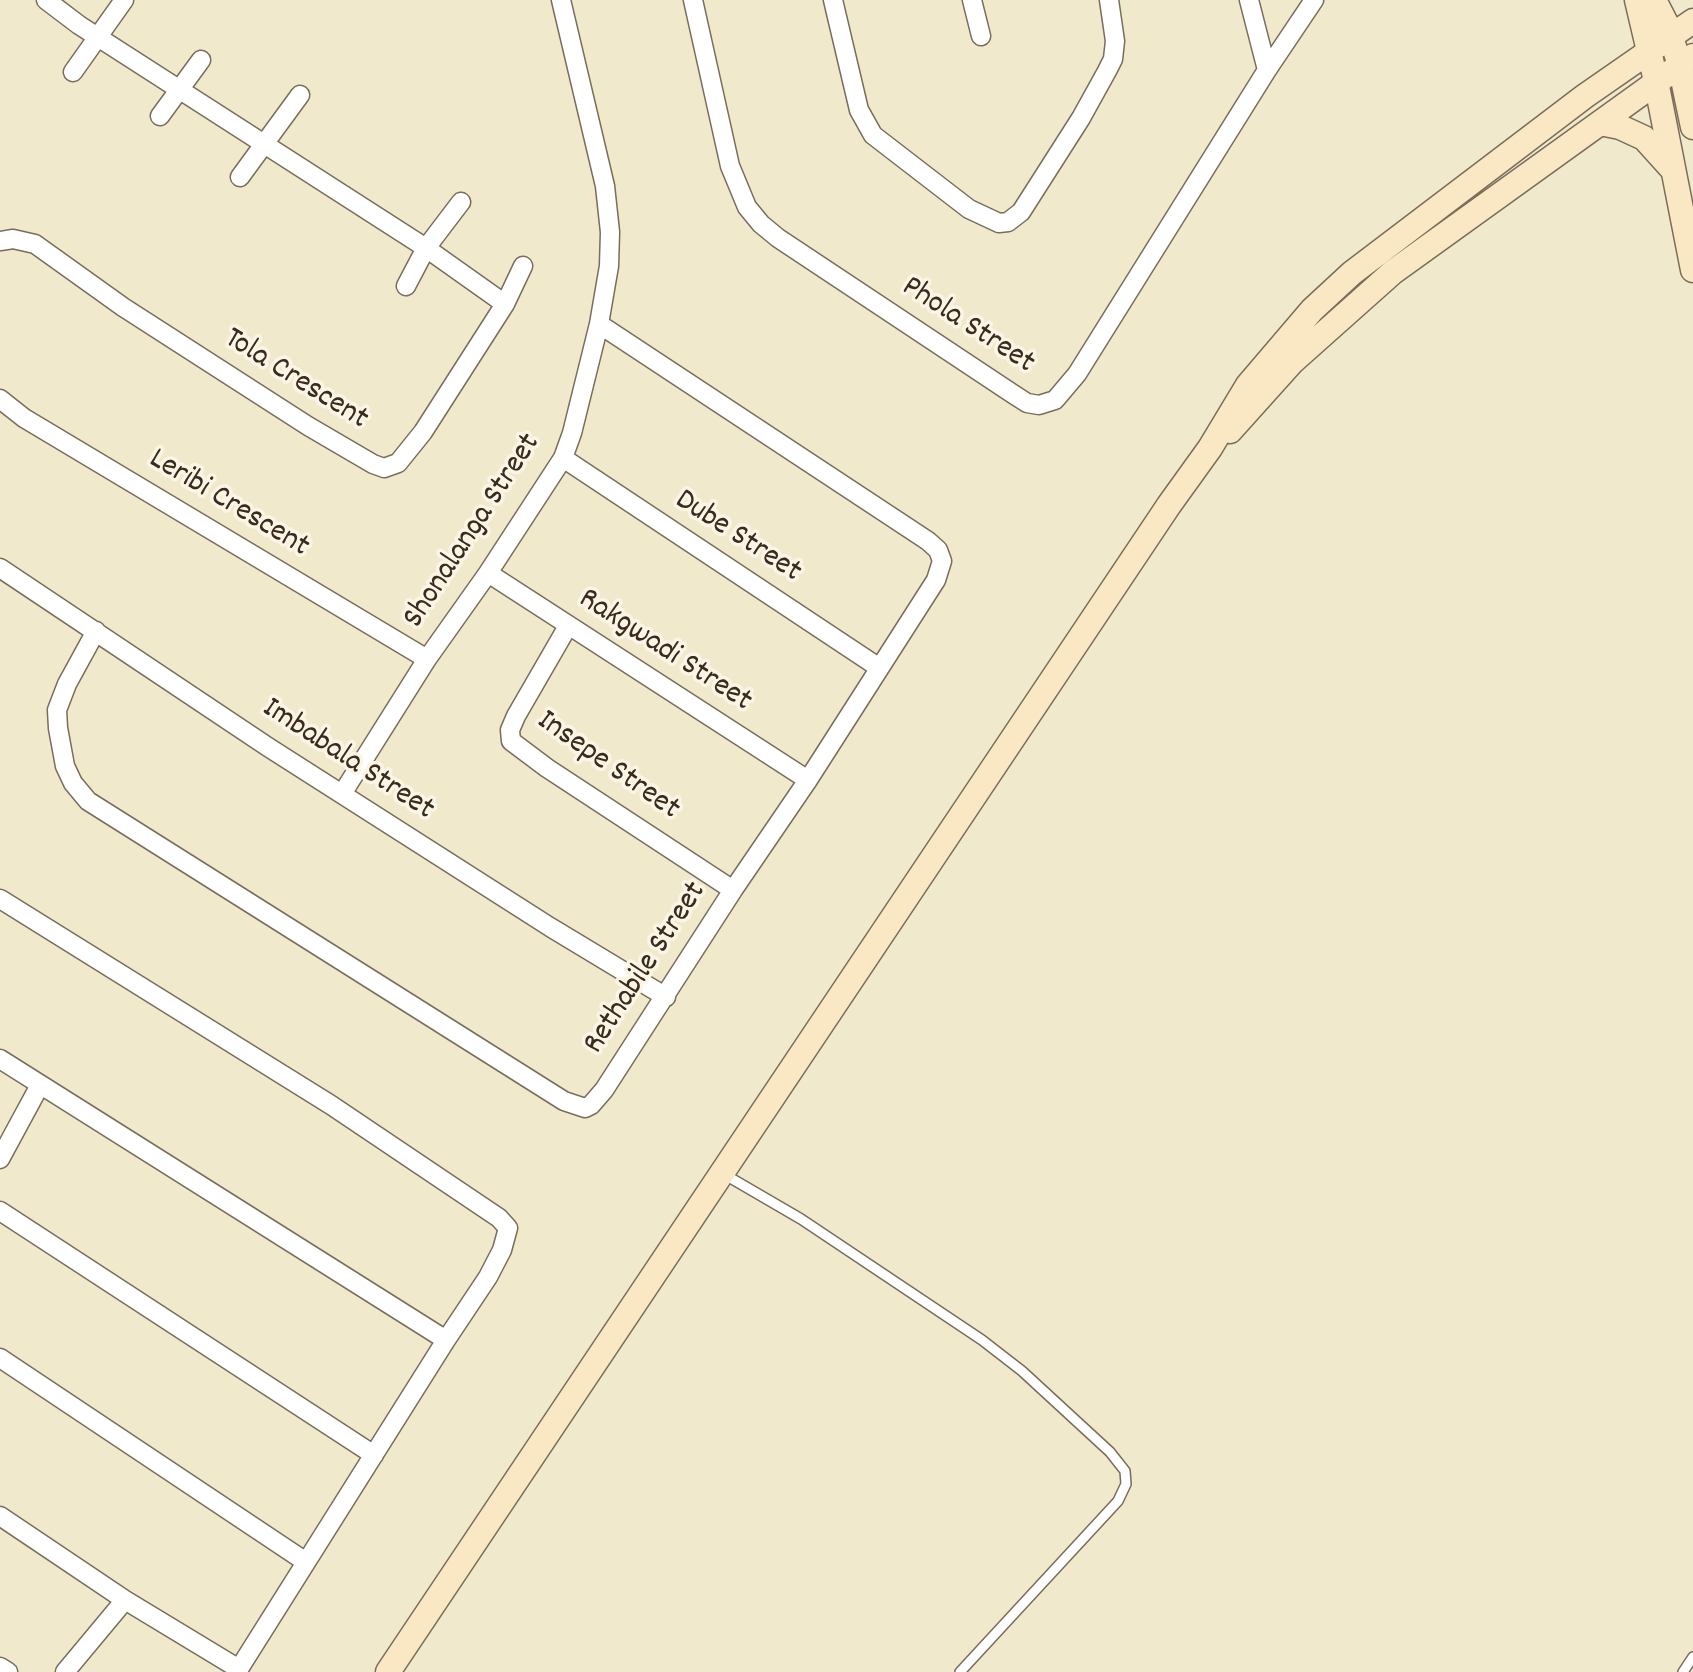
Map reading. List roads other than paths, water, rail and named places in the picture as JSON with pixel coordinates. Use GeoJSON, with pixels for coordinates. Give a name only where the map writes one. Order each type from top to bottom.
{"type":"FeatureCollection","features":[{"type":"Feature","properties":{"kind":"main road"},"geometry":{"type":"LineString","coordinates":[[1637,0],[1693,270]]}},
{"type":"Feature","properties":{"kind":"main road"},"geometry":{"type":"LineString","coordinates":[[1654,0],[1671,37],[1687,60],[1693,127]]}},
{"type":"Feature","properties":{"kind":"main road"},"geometry":{"type":"LineString","coordinates":[[388,1672],[1210,448],[1233,406],[1274,352],[1312,310],[1352,273],[1585,96],[1693,21]]}},
{"type":"Feature","properties":{"kind":"main road"},"geometry":{"type":"LineString","coordinates":[[1210,448],[1239,424],[1292,362],[1393,272],[1687,60]]}},
{"type":"Feature","properties":{"kind":"main road"},"geometry":{"type":"LineString","coordinates":[[1600,123],[1620,127],[1644,138],[1674,171]]}},
{"type":"Feature","properties":{"kind":"street"},"geometry":{"type":"LineString","coordinates":[[46,0],[426,248],[505,304]]}},
{"type":"Feature","properties":{"kind":"street"},"geometry":{"type":"LineString","coordinates":[[73,72],[124,0]]}},
{"type":"Feature","properties":{"kind":"street","name":"Shonalanga Street"},"geometry":{"type":"LineString","coordinates":[[342,794],[427,659],[563,458],[572,433],[599,324],[609,266],[610,232],[605,186],[561,0]]}},
{"type":"Feature","properties":{"kind":"street","name":"Phola Street"},"geometry":{"type":"LineString","coordinates":[[693,0],[730,166],[747,207],[761,224],[800,253],[1034,405],[1055,400],[1070,383],[1314,0]]}},
{"type":"Feature","properties":{"kind":"street"},"geometry":{"type":"LineString","coordinates":[[833,0],[859,110],[873,135],[969,209],[999,223],[1008,222],[1021,212],[1081,118],[1113,59],[1115,41],[1109,0]]}},
{"type":"Feature","properties":{"kind":"street"},"geometry":{"type":"LineString","coordinates":[[972,0],[981,36]]}},
{"type":"Feature","properties":{"kind":"street"},"geometry":{"type":"LineString","coordinates":[[1249,0],[1267,70]]}},
{"type":"Feature","properties":{"kind":"street"},"geometry":{"type":"LineString","coordinates":[[160,116],[201,60]]}},
{"type":"Feature","properties":{"kind":"street"},"geometry":{"type":"LineString","coordinates":[[240,177],[300,95]]}},
{"type":"Feature","properties":{"kind":"street"},"geometry":{"type":"LineString","coordinates":[[406,286],[426,248],[461,202]]}},
{"type":"Feature","properties":{"kind":"street","name":"Tola Crescent"},"geometry":{"type":"LineString","coordinates":[[0,241],[13,239],[35,244],[123,307],[295,418],[384,468],[398,463],[423,432],[505,304],[523,266]]}},
{"type":"Feature","properties":{"kind":"street","name":"Rethabile Street"},"geometry":{"type":"LineString","coordinates":[[96,631],[67,684],[57,710],[65,766],[73,783],[88,801],[549,1091],[585,1108],[596,1101],[666,997],[942,568],[938,550],[928,541],[599,324]]}},
{"type":"Feature","properties":{"kind":"street","name":"Leribi Crescent"},"geometry":{"type":"LineString","coordinates":[[0,399],[24,418],[427,659]]}},
{"type":"Feature","properties":{"kind":"street","name":"Dube Street"},"geometry":{"type":"LineString","coordinates":[[563,458],[878,667]]}},
{"type":"Feature","properties":{"kind":"street","name":"Imbabala Street"},"geometry":{"type":"LineString","coordinates":[[0,568],[342,794],[666,997]]}},
{"type":"Feature","properties":{"kind":"street","name":"Rakgwadi Street"},"geometry":{"type":"LineString","coordinates":[[488,573],[808,780]]}},
{"type":"Feature","properties":{"kind":"street","name":"Insepe Street"},"geometry":{"type":"LineString","coordinates":[[568,626],[516,716],[510,730],[511,741],[733,890]]}},
{"type":"Feature","properties":{"kind":"street"},"geometry":{"type":"LineString","coordinates":[[0,899],[331,1105],[506,1223],[508,1234],[488,1277],[238,1671],[0,1516]]}},
{"type":"Feature","properties":{"kind":"street"},"geometry":{"type":"LineString","coordinates":[[0,1059],[446,1340]]}},
{"type":"Feature","properties":{"kind":"street"},"geometry":{"type":"LineString","coordinates":[[0,1159],[40,1085]]}},
{"type":"Feature","properties":{"kind":"street"},"geometry":{"type":"LineString","coordinates":[[0,1211],[374,1455]]}},
{"type":"Feature","properties":{"kind":"street"},"geometry":{"type":"LineString","coordinates":[[0,1358],[306,1562]]}},
{"type":"Feature","properties":{"kind":"street"},"geometry":{"type":"LineString","coordinates":[[65,1672],[125,1600]]}},
{"type":"Feature","properties":{"kind":"street"},"geometry":{"type":"LineString","coordinates":[[0,1667],[8,1672]]}},
{"type":"Feature","properties":{"kind":"lane"},"geometry":{"type":"LineString","coordinates":[[722,1173],[801,1219],[982,1340],[1022,1371],[1110,1452],[1125,1471],[1126,1484],[1118,1501],[960,1672]]}},
{"type":"Feature","properties":{"kind":"lane"},"geometry":{"type":"LineString","coordinates":[[1683,1672],[1693,1657]]}}]}
